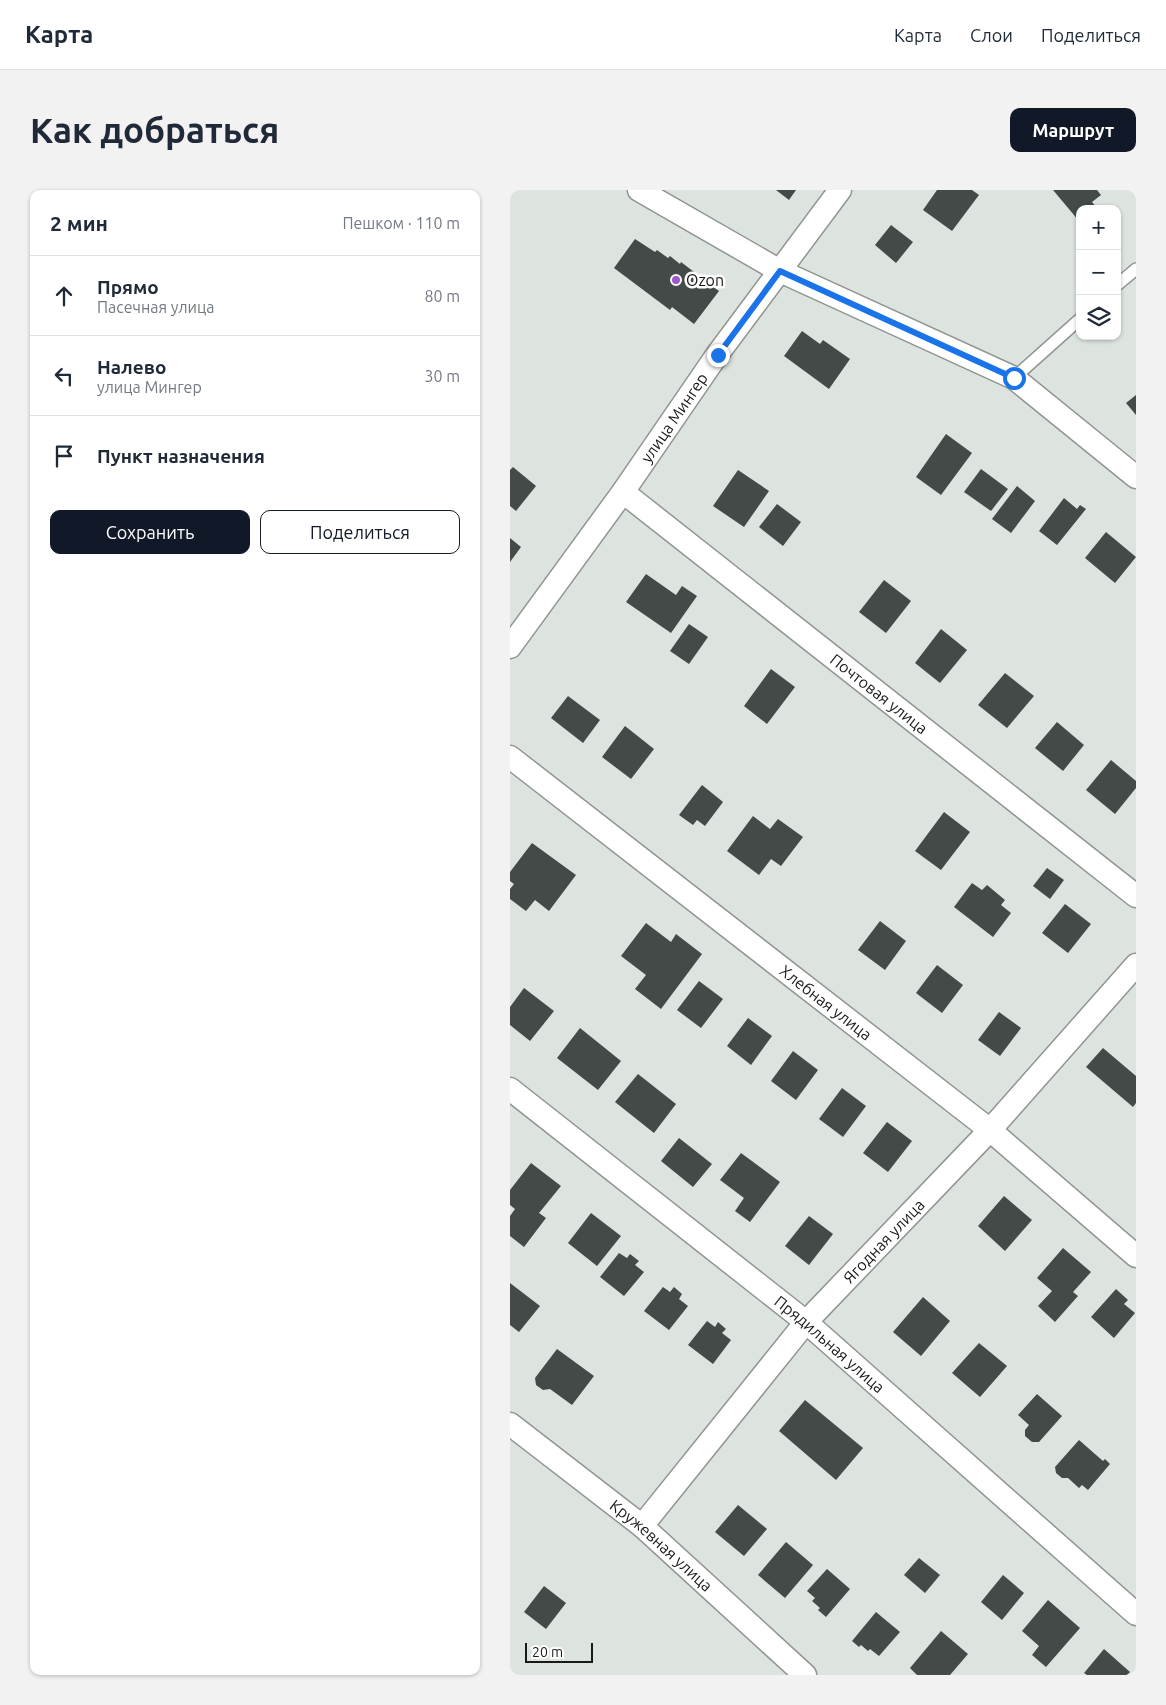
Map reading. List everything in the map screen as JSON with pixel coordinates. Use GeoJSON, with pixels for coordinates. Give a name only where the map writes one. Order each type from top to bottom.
{"type":"FeatureCollection","features":[{"type":"Feature","properties":{"kind":"street"},"geometry":{"type":"LineString","coordinates":[[639,190],[780,271],[1014,378],[1136,477]]}},
{"type":"Feature","properties":{"kind":"street","name":"улица Мингер"},"geometry":{"type":"LineString","coordinates":[[510,647],[623,492],[718,355],[840,190]]}},
{"type":"Feature","properties":{"kind":"street","name":"Почтовая улица"},"geometry":{"type":"LineString","coordinates":[[623,492],[1136,896]]}},
{"type":"Feature","properties":{"kind":"street","name":"Хлебная улица"},"geometry":{"type":"LineString","coordinates":[[510,757],[990,1130],[1136,1256]]}},
{"type":"Feature","properties":{"kind":"street","name":"Ягодная улица"},"geometry":{"type":"LineString","coordinates":[[642,1526],[806,1322],[990,1130],[1136,965]]}},
{"type":"Feature","properties":{"kind":"street","name":"Прядильная улица"},"geometry":{"type":"LineString","coordinates":[[510,1089],[806,1322],[1136,1614]]}},
{"type":"Feature","properties":{"kind":"street","name":"Кружевная улица"},"geometry":{"type":"LineString","coordinates":[[510,1424],[642,1526],[805,1675]]}},
{"type":"Feature","properties":{"kind":"lane"},"geometry":{"type":"LineString","coordinates":[[1121,282],[1136,269]]}},
{"type":"Feature","properties":{"kind":"lane"},"geometry":{"type":"LineString","coordinates":[[1014,378],[1076,323]]}},
{"type":"Feature","properties":{"kind":"building"},"geometry":{"type":"Polygon","coordinates":[[[776,190],[796,190],[789,200],[776,190]]]}},
{"type":"Feature","properties":{"kind":"building"},"geometry":{"type":"Polygon","coordinates":[[[937,190],[972,190],[979,195],[952,231],[923,210],[937,190]]]}},
{"type":"Feature","properties":{"kind":"building"},"geometry":{"type":"Polygon","coordinates":[[[1053,190],[1097,190],[1101,195],[1092,202],[1094,205],[1076,205],[1076,217],[1053,190]]]}},
{"type":"Feature","properties":{"kind":"building"},"geometry":{"type":"Polygon","coordinates":[[[891,225],[913,242],[896,263],[875,245],[891,225]]]}},
{"type":"Feature","properties":{"kind":"building"},"geometry":{"type":"Polygon","coordinates":[[[635,239],[655,252],[657,250],[668,258],[670,256],[680,264],[681,262],[719,291],[694,324],[672,307],[670,310],[614,268],[635,239]]]}},
{"type":"Feature","properties":{"kind":"building"},"geometry":{"type":"Polygon","coordinates":[[[802,331],[820,344],[823,340],[850,359],[829,389],[784,356],[802,331]]]}},
{"type":"Feature","properties":{"kind":"building"},"geometry":{"type":"Polygon","coordinates":[[[1136,395],[1136,415],[1126,403],[1136,395]]]}},
{"type":"Feature","properties":{"kind":"building"},"geometry":{"type":"Polygon","coordinates":[[[946,434],[972,453],[941,495],[916,477],[946,434]]]}},
{"type":"Feature","properties":{"kind":"building"},"geometry":{"type":"Polygon","coordinates":[[[513,467],[536,486],[516,511],[510,506],[510,470],[513,467]]]}},
{"type":"Feature","properties":{"kind":"building"},"geometry":{"type":"Polygon","coordinates":[[[981,469],[1008,489],[991,511],[964,492],[981,469]]]}},
{"type":"Feature","properties":{"kind":"building"},"geometry":{"type":"Polygon","coordinates":[[[738,470],[769,491],[744,527],[713,506],[738,470]]]}},
{"type":"Feature","properties":{"kind":"building"},"geometry":{"type":"Polygon","coordinates":[[[1017,486],[1035,501],[1011,533],[992,519],[1017,486]]]}},
{"type":"Feature","properties":{"kind":"building"},"geometry":{"type":"Polygon","coordinates":[[[1064,498],[1077,509],[1080,505],[1086,509],[1057,545],[1039,531],[1064,498]]]}},
{"type":"Feature","properties":{"kind":"building"},"geometry":{"type":"Polygon","coordinates":[[[777,504],[801,522],[783,546],[759,527],[777,504]]]}},
{"type":"Feature","properties":{"kind":"building"},"geometry":{"type":"Polygon","coordinates":[[[1106,532],[1136,557],[1115,583],[1085,558],[1106,532]]]}},
{"type":"Feature","properties":{"kind":"building"},"geometry":{"type":"Polygon","coordinates":[[[510,538],[521,547],[510,562],[510,538]]]}},
{"type":"Feature","properties":{"kind":"building"},"geometry":{"type":"Polygon","coordinates":[[[646,574],[676,595],[682,586],[697,596],[671,633],[626,602],[646,574]]]}},
{"type":"Feature","properties":{"kind":"building"},"geometry":{"type":"Polygon","coordinates":[[[884,580],[911,601],[886,633],[859,612],[884,580]]]}},
{"type":"Feature","properties":{"kind":"building"},"geometry":{"type":"Polygon","coordinates":[[[689,624],[708,637],[689,664],[670,651],[689,624]]]}},
{"type":"Feature","properties":{"kind":"building"},"geometry":{"type":"Polygon","coordinates":[[[941,629],[967,650],[940,683],[915,663],[941,629]]]}},
{"type":"Feature","properties":{"kind":"building"},"geometry":{"type":"Polygon","coordinates":[[[771,669],[795,687],[767,724],[744,706],[771,669]]]}},
{"type":"Feature","properties":{"kind":"building"},"geometry":{"type":"Polygon","coordinates":[[[1005,673],[1034,696],[1007,728],[978,705],[1005,673]]]}},
{"type":"Feature","properties":{"kind":"building"},"geometry":{"type":"Polygon","coordinates":[[[568,696],[600,720],[583,743],[551,718],[568,696]]]}},
{"type":"Feature","properties":{"kind":"building"},"geometry":{"type":"Polygon","coordinates":[[[1057,722],[1084,745],[1063,771],[1035,748],[1057,722]]]}},
{"type":"Feature","properties":{"kind":"building"},"geometry":{"type":"Polygon","coordinates":[[[625,726],[654,749],[631,779],[602,757],[625,726]]]}},
{"type":"Feature","properties":{"kind":"building"},"geometry":{"type":"Polygon","coordinates":[[[1111,760],[1136,781],[1136,788],[1115,814],[1086,790],[1111,760]]]}},
{"type":"Feature","properties":{"kind":"building"},"geometry":{"type":"Polygon","coordinates":[[[702,785],[723,802],[705,826],[697,820],[693,825],[679,815],[702,785]]]}},
{"type":"Feature","properties":{"kind":"building"},"geometry":{"type":"Polygon","coordinates":[[[944,812],[970,832],[941,870],[915,851],[944,812]]]}},
{"type":"Feature","properties":{"kind":"building"},"geometry":{"type":"Polygon","coordinates":[[[753,816],[770,829],[778,819],[803,837],[781,866],[771,859],[759,875],[727,851],[753,816]]]}},
{"type":"Feature","properties":{"kind":"building"},"geometry":{"type":"Polygon","coordinates":[[[532,843],[576,875],[549,911],[535,900],[526,911],[510,899],[510,889],[514,884],[510,881],[510,872],[532,843]]]}},
{"type":"Feature","properties":{"kind":"building"},"geometry":{"type":"Polygon","coordinates":[[[1047,868],[1064,880],[1050,899],[1033,886],[1047,868]]]}},
{"type":"Feature","properties":{"kind":"building"},"geometry":{"type":"Polygon","coordinates":[[[972,883],[982,890],[987,885],[1005,900],[1001,905],[1011,913],[993,937],[954,907],[972,883]]]}},
{"type":"Feature","properties":{"kind":"building"},"geometry":{"type":"Polygon","coordinates":[[[1065,904],[1091,924],[1068,953],[1042,933],[1065,904]]]}},
{"type":"Feature","properties":{"kind":"building"},"geometry":{"type":"Polygon","coordinates":[[[880,921],[906,941],[885,970],[858,950],[880,921]]]}},
{"type":"Feature","properties":{"kind":"building"},"geometry":{"type":"Polygon","coordinates":[[[646,923],[671,942],[676,934],[702,954],[661,1009],[635,989],[646,975],[621,956],[646,923]]]}},
{"type":"Feature","properties":{"kind":"building"},"geometry":{"type":"Polygon","coordinates":[[[937,965],[963,985],[942,1013],[916,993],[937,965]]]}},
{"type":"Feature","properties":{"kind":"building"},"geometry":{"type":"Polygon","coordinates":[[[699,981],[723,999],[701,1028],[677,1010],[699,981]]]}},
{"type":"Feature","properties":{"kind":"building"},"geometry":{"type":"Polygon","coordinates":[[[524,988],[554,1011],[530,1041],[510,1025],[510,1007],[524,988]]]}},
{"type":"Feature","properties":{"kind":"building"},"geometry":{"type":"Polygon","coordinates":[[[999,1012],[1021,1028],[1000,1056],[978,1040],[999,1012]]]}},
{"type":"Feature","properties":{"kind":"building"},"geometry":{"type":"Polygon","coordinates":[[[748,1018],[772,1036],[751,1065],[727,1046],[748,1018]]]}},
{"type":"Feature","properties":{"kind":"building"},"geometry":{"type":"Polygon","coordinates":[[[580,1028],[621,1061],[598,1090],[557,1058],[580,1028]]]}},
{"type":"Feature","properties":{"kind":"building"},"geometry":{"type":"Polygon","coordinates":[[[1103,1048],[1136,1076],[1136,1103],[1133,1107],[1086,1067],[1103,1048]]]}},
{"type":"Feature","properties":{"kind":"building"},"geometry":{"type":"Polygon","coordinates":[[[793,1051],[818,1070],[796,1100],[771,1081],[793,1051]]]}},
{"type":"Feature","properties":{"kind":"building"},"geometry":{"type":"Polygon","coordinates":[[[638,1074],[676,1104],[654,1133],[615,1102],[638,1074]]]}},
{"type":"Feature","properties":{"kind":"building"},"geometry":{"type":"Polygon","coordinates":[[[842,1088],[866,1106],[843,1137],[819,1119],[842,1088]]]}},
{"type":"Feature","properties":{"kind":"building"},"geometry":{"type":"Polygon","coordinates":[[[887,1122],[912,1141],[888,1172],[863,1153],[887,1122]]]}},
{"type":"Feature","properties":{"kind":"building"},"geometry":{"type":"Polygon","coordinates":[[[679,1138],[712,1164],[693,1187],[661,1161],[679,1138]]]}},
{"type":"Feature","properties":{"kind":"building"},"geometry":{"type":"Polygon","coordinates":[[[741,1153],[780,1182],[750,1222],[735,1211],[744,1198],[720,1180],[741,1153]]]}},
{"type":"Feature","properties":{"kind":"building"},"geometry":{"type":"Polygon","coordinates":[[[531,1163],[561,1186],[539,1213],[546,1218],[524,1247],[510,1236],[510,1216],[515,1209],[510,1205],[510,1190],[531,1163]]]}},
{"type":"Feature","properties":{"kind":"building"},"geometry":{"type":"Polygon","coordinates":[[[1004,1196],[1032,1220],[1005,1251],[978,1226],[1004,1196]]]}},
{"type":"Feature","properties":{"kind":"building"},"geometry":{"type":"Polygon","coordinates":[[[591,1213],[621,1236],[597,1266],[568,1243],[591,1213]]]}},
{"type":"Feature","properties":{"kind":"building"},"geometry":{"type":"Polygon","coordinates":[[[809,1216],[833,1234],[809,1265],[785,1246],[809,1216]]]}},
{"type":"Feature","properties":{"kind":"building"},"geometry":{"type":"Polygon","coordinates":[[[1063,1248],[1091,1272],[1073,1292],[1078,1296],[1055,1322],[1038,1306],[1052,1291],[1037,1278],[1063,1248]]]}},
{"type":"Feature","properties":{"kind":"building"},"geometry":{"type":"Polygon","coordinates":[[[619,1253],[627,1258],[630,1254],[639,1261],[635,1265],[644,1272],[624,1296],[600,1277],[619,1253]]]}},
{"type":"Feature","properties":{"kind":"building"},"geometry":{"type":"Polygon","coordinates":[[[510,1283],[540,1306],[519,1332],[510,1325],[510,1283]]]}},
{"type":"Feature","properties":{"kind":"building"},"geometry":{"type":"Polygon","coordinates":[[[663,1287],[670,1292],[674,1287],[682,1294],[679,1299],[688,1306],[669,1330],[644,1311],[663,1287]]]}},
{"type":"Feature","properties":{"kind":"building"},"geometry":{"type":"Polygon","coordinates":[[[1116,1289],[1128,1300],[1124,1304],[1135,1313],[1114,1338],[1091,1317],[1116,1289]]]}},
{"type":"Feature","properties":{"kind":"building"},"geometry":{"type":"Polygon","coordinates":[[[923,1297],[950,1321],[921,1356],[893,1332],[923,1297]]]}},
{"type":"Feature","properties":{"kind":"building"},"geometry":{"type":"Polygon","coordinates":[[[707,1321],[715,1327],[718,1322],[726,1329],[722,1333],[731,1340],[713,1364],[688,1345],[707,1321]]]}},
{"type":"Feature","properties":{"kind":"building"},"geometry":{"type":"Polygon","coordinates":[[[979,1343],[1007,1366],[980,1397],[952,1373],[979,1343]]]}},
{"type":"Feature","properties":{"kind":"building"},"geometry":{"type":"Polygon","coordinates":[[[557,1349],[594,1376],[572,1405],[550,1389],[543,1390],[536,1385],[535,1378],[557,1349]]]}},
{"type":"Feature","properties":{"kind":"building"},"geometry":{"type":"Polygon","coordinates":[[[1037,1394],[1062,1416],[1039,1442],[1032,1442],[1025,1436],[1025,1430],[1029,1425],[1018,1415],[1037,1394]]]}},
{"type":"Feature","properties":{"kind":"building"},"geometry":{"type":"Polygon","coordinates":[[[805,1400],[863,1448],[836,1480],[779,1431],[805,1400]]]}},
{"type":"Feature","properties":{"kind":"building"},"geometry":{"type":"Polygon","coordinates":[[[1079,1440],[1103,1461],[1105,1459],[1110,1464],[1088,1490],[1082,1485],[1079,1488],[1068,1478],[1062,1478],[1056,1473],[1055,1467],[1079,1440]]]}},
{"type":"Feature","properties":{"kind":"building"},"geometry":{"type":"Polygon","coordinates":[[[738,1505],[767,1529],[744,1556],[715,1532],[738,1505]]]}},
{"type":"Feature","properties":{"kind":"building"},"geometry":{"type":"Polygon","coordinates":[[[786,1542],[813,1565],[785,1598],[758,1575],[786,1542]]]}},
{"type":"Feature","properties":{"kind":"building"},"geometry":{"type":"Polygon","coordinates":[[[919,1558],[940,1575],[925,1593],[904,1575],[919,1558]]]}},
{"type":"Feature","properties":{"kind":"building"},"geometry":{"type":"Polygon","coordinates":[[[827,1569],[850,1589],[826,1617],[812,1601],[815,1598],[807,1591],[827,1569]]]}},
{"type":"Feature","properties":{"kind":"building"},"geometry":{"type":"Polygon","coordinates":[[[1003,1575],[1024,1593],[1002,1620],[981,1602],[1003,1575]]]}},
{"type":"Feature","properties":{"kind":"building"},"geometry":{"type":"Polygon","coordinates":[[[544,1586],[566,1603],[546,1629],[524,1612],[544,1586]]]}},
{"type":"Feature","properties":{"kind":"building"},"geometry":{"type":"Polygon","coordinates":[[[1048,1600],[1080,1628],[1046,1667],[1032,1655],[1039,1646],[1022,1631],[1048,1600]]]}},
{"type":"Feature","properties":{"kind":"building"},"geometry":{"type":"Polygon","coordinates":[[[876,1612],[900,1632],[879,1656],[870,1649],[868,1651],[861,1645],[859,1647],[852,1641],[876,1612]]]}},
{"type":"Feature","properties":{"kind":"building"},"geometry":{"type":"Polygon","coordinates":[[[941,1631],[968,1654],[950,1675],[917,1675],[910,1668],[941,1631]]]}},
{"type":"Feature","properties":{"kind":"building"},"geometry":{"type":"Polygon","coordinates":[[[1104,1649],[1130,1672],[1127,1675],[1087,1675],[1084,1673],[1104,1649]]]}},
{"type":"Feature","properties":{"kind":"place","name":"Ozon"},"geometry":{"type":"Point","coordinates":[676,280]}},
{"type":"Feature","properties":{"kind":"route"},"geometry":{"type":"LineString","coordinates":[[718,355],[780,271],[1014,378]]}}]}
